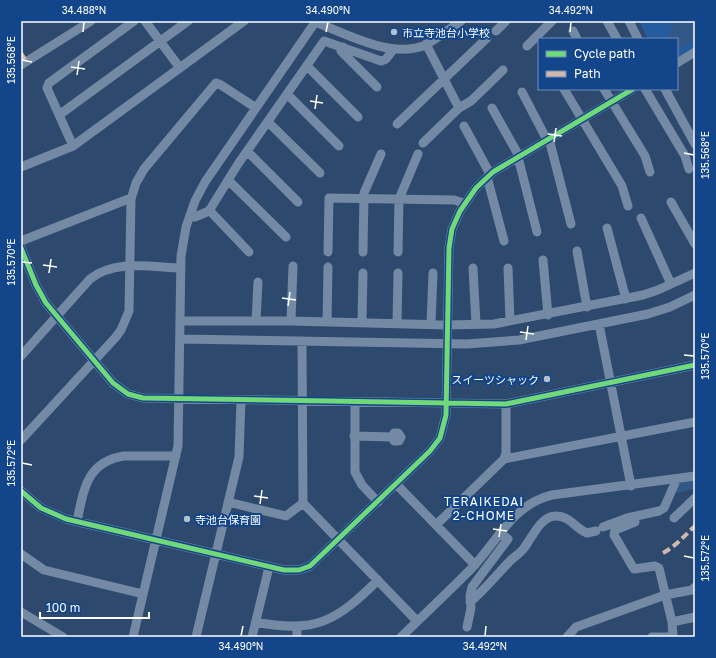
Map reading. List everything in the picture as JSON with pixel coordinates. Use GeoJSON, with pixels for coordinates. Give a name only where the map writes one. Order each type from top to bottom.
{"type":"FeatureCollection","features":[{"type":"Feature","properties":{"kind":"street"},"geometry":{"type":"LineString","coordinates":[[21,53],[24,63],[91,21]]}},
{"type":"Feature","properties":{"kind":"street"},"geometry":{"type":"LineString","coordinates":[[73,146],[47,88],[49,82],[134,21]]}},
{"type":"Feature","properties":{"kind":"street"},"geometry":{"type":"LineString","coordinates":[[145,21],[180,68]]}},
{"type":"Feature","properties":{"kind":"street"},"geometry":{"type":"LineString","coordinates":[[59,115],[188,21]]}},
{"type":"Feature","properties":{"kind":"street"},"geometry":{"type":"LineString","coordinates":[[21,167],[73,146],[244,21]]}},
{"type":"Feature","properties":{"kind":"street"},"geometry":{"type":"LineString","coordinates":[[133,637],[179,438],[181,268],[183,242],[190,215],[205,182],[315,22],[393,50],[414,49],[426,44],[461,21]]}},
{"type":"Feature","properties":{"kind":"street"},"geometry":{"type":"LineString","coordinates":[[496,31],[506,21]]}},
{"type":"Feature","properties":{"kind":"street"},"geometry":{"type":"LineString","coordinates":[[527,46],[552,21]]}},
{"type":"Feature","properties":{"kind":"street"},"geometry":{"type":"LineString","coordinates":[[607,21],[616,38]]}},
{"type":"Feature","properties":{"kind":"street"},"geometry":{"type":"LineString","coordinates":[[629,21],[638,38]]}},
{"type":"Feature","properties":{"kind":"street"},"geometry":{"type":"LineString","coordinates":[[397,124],[487,38]]}},
{"type":"Feature","properties":{"kind":"street"},"geometry":{"type":"LineString","coordinates":[[190,215],[195,217],[209,210],[247,151],[324,41],[381,61],[386,60],[393,50]]}},
{"type":"Feature","properties":{"kind":"street"},"geometry":{"type":"LineString","coordinates":[[426,44],[459,108]]}},
{"type":"Feature","properties":{"kind":"street"},"geometry":{"type":"LineString","coordinates":[[343,47],[341,51],[377,87]]}},
{"type":"Feature","properties":{"kind":"street"},"geometry":{"type":"LineString","coordinates":[[678,62],[695,52]]}},
{"type":"Feature","properties":{"kind":"street"},"geometry":{"type":"LineString","coordinates":[[307,66],[358,117]]}},
{"type":"Feature","properties":{"kind":"street"},"geometry":{"type":"LineString","coordinates":[[423,144],[459,108],[471,101],[503,70]]}},
{"type":"Feature","properties":{"kind":"street"},"geometry":{"type":"LineString","coordinates":[[21,440],[115,338],[125,322],[129,306],[131,198],[136,183],[144,169],[213,85],[218,83],[256,108]]}},
{"type":"Feature","properties":{"kind":"street"},"geometry":{"type":"LineString","coordinates":[[565,90],[581,120],[622,186],[628,206]]}},
{"type":"Feature","properties":{"kind":"street"},"geometry":{"type":"LineString","coordinates":[[605,90],[645,156],[650,172]]}},
{"type":"Feature","properties":{"kind":"street"},"geometry":{"type":"LineString","coordinates":[[21,491],[48,512],[77,521],[284,570],[305,568],[316,562],[430,451],[440,438],[445,423],[446,403],[449,248],[452,229],[464,203],[488,175],[631,90]]}},
{"type":"Feature","properties":{"kind":"street"},"geometry":{"type":"LineString","coordinates":[[646,90],[685,156],[689,170]]}},
{"type":"Feature","properties":{"kind":"street"},"geometry":{"type":"LineString","coordinates":[[666,90],[693,137]]}},
{"type":"Feature","properties":{"kind":"street"},"geometry":{"type":"LineString","coordinates":[[522,92],[548,139],[571,224]]}},
{"type":"Feature","properties":{"kind":"street"},"geometry":{"type":"LineString","coordinates":[[287,94],[339,146]]}},
{"type":"Feature","properties":{"kind":"street"},"geometry":{"type":"LineString","coordinates":[[492,108],[518,157],[537,232]]}},
{"type":"Feature","properties":{"kind":"street"},"geometry":{"type":"LineString","coordinates":[[268,122],[320,174]]}},
{"type":"Feature","properties":{"kind":"street"},"geometry":{"type":"LineString","coordinates":[[464,126],[488,175],[504,241]]}},
{"type":"Feature","properties":{"kind":"street"},"geometry":{"type":"LineString","coordinates":[[247,151],[298,202]]}},
{"type":"Feature","properties":{"kind":"street"},"geometry":{"type":"LineString","coordinates":[[363,252],[364,193],[381,154]]}},
{"type":"Feature","properties":{"kind":"street"},"geometry":{"type":"LineString","coordinates":[[398,252],[399,199],[418,154]]}},
{"type":"Feature","properties":{"kind":"street"},"geometry":{"type":"LineString","coordinates":[[228,180],[286,237]]}},
{"type":"Feature","properties":{"kind":"street"},"geometry":{"type":"LineString","coordinates":[[21,241],[131,198]]}},
{"type":"Feature","properties":{"kind":"street"},"geometry":{"type":"LineString","coordinates":[[328,252],[329,198],[454,200],[464,203]]}},
{"type":"Feature","properties":{"kind":"street"},"geometry":{"type":"LineString","coordinates":[[671,202],[695,244]]}},
{"type":"Feature","properties":{"kind":"street"},"geometry":{"type":"LineString","coordinates":[[209,210],[249,252]]}},
{"type":"Feature","properties":{"kind":"street"},"geometry":{"type":"LineString","coordinates":[[641,218],[671,284]]}},
{"type":"Feature","properties":{"kind":"street"},"geometry":{"type":"LineString","coordinates":[[607,228],[626,299]]}},
{"type":"Feature","properties":{"kind":"street"},"geometry":{"type":"LineString","coordinates":[[21,248],[41,295],[57,316],[113,383],[128,394],[143,398],[506,404],[695,365]]}},
{"type":"Feature","properties":{"kind":"street"},"geometry":{"type":"LineString","coordinates":[[577,252],[586,307]]}},
{"type":"Feature","properties":{"kind":"street"},"geometry":{"type":"LineString","coordinates":[[543,260],[548,315]]}},
{"type":"Feature","properties":{"kind":"street"},"geometry":{"type":"LineString","coordinates":[[291,321],[293,266]]}},
{"type":"Feature","properties":{"kind":"street"},"geometry":{"type":"LineString","coordinates":[[327,322],[328,267]]}},
{"type":"Feature","properties":{"kind":"street"},"geometry":{"type":"LineString","coordinates":[[22,352],[96,275],[110,268],[181,268]]}},
{"type":"Feature","properties":{"kind":"street"},"geometry":{"type":"LineString","coordinates":[[473,268],[476,324]]}},
{"type":"Feature","properties":{"kind":"street"},"geometry":{"type":"LineString","coordinates":[[508,268],[510,322]]}},
{"type":"Feature","properties":{"kind":"street"},"geometry":{"type":"LineString","coordinates":[[362,273],[362,322]]}},
{"type":"Feature","properties":{"kind":"street"},"geometry":{"type":"LineString","coordinates":[[397,323],[398,273]]}},
{"type":"Feature","properties":{"kind":"street"},"geometry":{"type":"LineString","coordinates":[[431,324],[432,273]]}},
{"type":"Feature","properties":{"kind":"street"},"geometry":{"type":"LineString","coordinates":[[180,321],[362,322],[448,325],[510,322],[642,295],[695,273]]}},
{"type":"Feature","properties":{"kind":"street"},"geometry":{"type":"LineString","coordinates":[[256,321],[258,282]]}},
{"type":"Feature","properties":{"kind":"street"},"geometry":{"type":"LineString","coordinates":[[180,339],[447,344],[498,343],[648,314],[670,307],[695,295]]}},
{"type":"Feature","properties":{"kind":"street"},"geometry":{"type":"LineString","coordinates":[[599,324],[631,486]]}},
{"type":"Feature","properties":{"kind":"street"},"geometry":{"type":"LineString","coordinates":[[302,341],[301,401],[303,503],[417,621]]}},
{"type":"Feature","properties":{"kind":"street"},"geometry":{"type":"LineString","coordinates":[[196,637],[239,457],[241,400]]}},
{"type":"Feature","properties":{"kind":"street"},"geometry":{"type":"LineString","coordinates":[[355,402],[355,472],[362,485],[378,502]]}},
{"type":"Feature","properties":{"kind":"street"},"geometry":{"type":"LineString","coordinates":[[504,458],[506,404]]}},
{"type":"Feature","properties":{"kind":"street"},"geometry":{"type":"LineString","coordinates":[[436,525],[504,458],[695,422]]}},
{"type":"Feature","properties":{"kind":"street"},"geometry":{"type":"LineString","coordinates":[[354,436],[392,437]]}},
{"type":"Feature","properties":{"kind":"street"},"geometry":{"type":"LineString","coordinates":[[77,521],[87,482],[101,464],[115,457],[124,456],[176,456]]}},
{"type":"Feature","properties":{"kind":"street"},"geometry":{"type":"LineString","coordinates":[[401,637],[475,565],[521,510],[535,500],[552,495],[631,486],[695,476]]}},
{"type":"Feature","properties":{"kind":"street"},"geometry":{"type":"LineString","coordinates":[[470,602],[481,594],[512,558],[524,549],[534,531],[550,517],[558,516],[571,521],[587,533],[627,518],[659,511],[664,508],[675,483],[674,479]]}},
{"type":"Feature","properties":{"kind":"street"},"geometry":{"type":"LineString","coordinates":[[396,484],[475,565]]}},
{"type":"Feature","properties":{"kind":"street"},"geometry":{"type":"LineString","coordinates":[[674,518],[695,498]]}},
{"type":"Feature","properties":{"kind":"street"},"geometry":{"type":"LineString","coordinates":[[228,502],[286,516],[303,503]]}},
{"type":"Feature","properties":{"kind":"street"},"geometry":{"type":"LineString","coordinates":[[635,522],[615,530],[614,535],[634,568],[658,567],[672,622],[673,637],[652,637]]}},
{"type":"Feature","properties":{"kind":"street"},"geometry":{"type":"LineString","coordinates":[[467,627],[472,587],[508,539],[501,534]]}},
{"type":"Feature","properties":{"kind":"street"},"geometry":{"type":"LineString","coordinates":[[21,554],[44,570],[143,594]]}},
{"type":"Feature","properties":{"kind":"street"},"geometry":{"type":"LineString","coordinates":[[252,637],[269,566]]}},
{"type":"Feature","properties":{"kind":"street"},"geometry":{"type":"LineString","coordinates":[[256,622],[281,627],[297,627],[318,623],[341,613],[355,603],[378,580]]}},
{"type":"Feature","properties":{"kind":"street"},"geometry":{"type":"LineString","coordinates":[[567,637],[576,627],[665,595],[692,590],[695,588]]}},
{"type":"Feature","properties":{"kind":"street"},"geometry":{"type":"LineString","coordinates":[[21,612],[63,637]]}},
{"type":"Feature","properties":{"kind":"street"},"geometry":{"type":"LineString","coordinates":[[672,622],[695,617]]}},
{"type":"Feature","properties":{"kind":"street"},"geometry":{"type":"LineString","coordinates":[[297,627],[298,637]]}},
{"type":"Feature","properties":{"kind":"shaded area"},"geometry":{"type":"Polygon","coordinates":[[[639,21],[695,21],[695,47],[678,56],[678,38],[648,38],[639,21]]]}},
{"type":"Feature","properties":{"kind":"shaded area"},"geometry":{"type":"Polygon","coordinates":[[[672,21],[695,21],[695,40],[678,49],[678,38],[669,38],[672,21]]]}},
{"type":"Feature","properties":{"kind":"waterway"},"geometry":{"type":"LineString","coordinates":[[678,486],[695,482]]}},
{"type":"Feature","properties":{"kind":"marked path"},"geometry":{"type":"LineString","coordinates":[[21,53],[26,61]]}},
{"type":"Feature","properties":{"kind":"marked path"},"geometry":{"type":"LineString","coordinates":[[663,553],[676,544],[695,526]]}},
{"type":"Feature","properties":{"kind":"cycle path"},"geometry":{"type":"LineString","coordinates":[[21,491],[41,508],[66,519],[284,570],[299,570],[310,566],[430,451],[440,438],[446,415],[449,248],[452,229],[460,211],[476,188],[493,172],[631,90]]}},
{"type":"Feature","properties":{"kind":"cycle path"},"geometry":{"type":"LineString","coordinates":[[21,248],[36,285],[46,303],[113,383],[128,394],[143,398],[506,404],[695,365]]}},
{"type":"Feature","properties":{"kind":"place","name":"市立寺池台小学校"},"geometry":{"type":"Point","coordinates":[394,32]}},
{"type":"Feature","properties":{"kind":"place","name":"スイーツシャック"},"geometry":{"type":"Point","coordinates":[547,379]}},
{"type":"Feature","properties":{"kind":"place","name":"寺池台保育園"},"geometry":{"type":"Point","coordinates":[187,519]}},
{"type":"Feature","properties":{"kind":"district","name":"TERAIKEDAI 2-CHOME"},"geometry":{"type":"Point","coordinates":[484,508]}}]}
